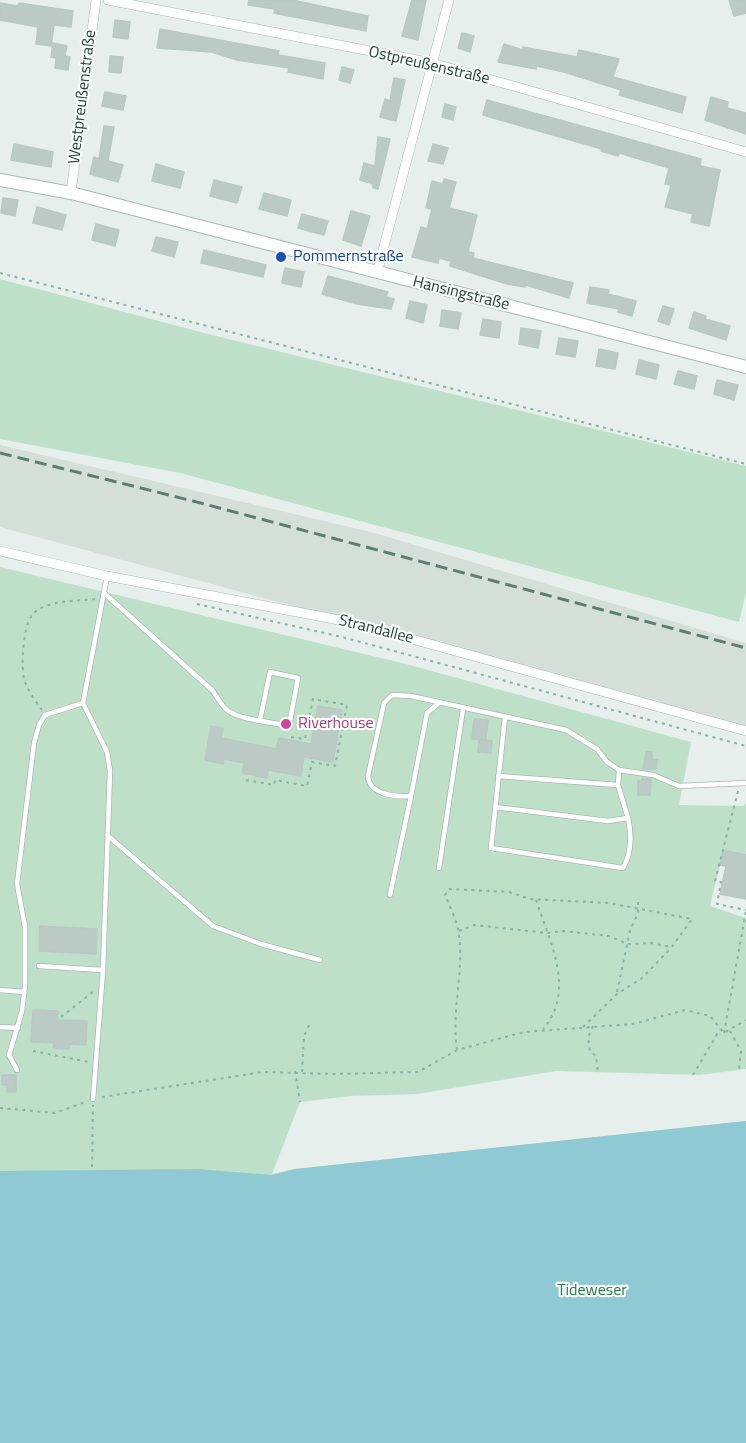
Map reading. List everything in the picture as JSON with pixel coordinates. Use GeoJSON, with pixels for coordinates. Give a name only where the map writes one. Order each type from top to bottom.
{"type":"FeatureCollection","features":[{"type":"Feature","properties":{"kind":"street","name":"Westpreußenstraße"},"geometry":{"type":"LineString","coordinates":[[71,193],[96,0]]}},
{"type":"Feature","properties":{"kind":"street","name":"Ostpreußenstraße"},"geometry":{"type":"LineString","coordinates":[[108,0],[432,63],[746,152]]}},
{"type":"Feature","properties":{"kind":"street"},"geometry":{"type":"LineString","coordinates":[[377,273],[449,0]]}},
{"type":"Feature","properties":{"kind":"street","name":"Hansingstraße"},"geometry":{"type":"LineString","coordinates":[[0,180],[71,193],[746,367]]}},
{"type":"Feature","properties":{"kind":"street","name":"Strandallee"},"geometry":{"type":"LineString","coordinates":[[0,550],[107,576],[350,622],[746,731]]}},
{"type":"Feature","properties":{"kind":"lane"},"geometry":{"type":"LineString","coordinates":[[93,1099],[103,970],[110,771],[107,752],[83,703],[107,576]]}},
{"type":"Feature","properties":{"kind":"lane"},"geometry":{"type":"LineString","coordinates":[[104,595],[213,691],[227,710],[260,720],[289,726],[298,678],[270,672],[260,720]]}},
{"type":"Feature","properties":{"kind":"lane"},"geometry":{"type":"LineString","coordinates":[[411,796],[377,791],[369,784],[368,773],[384,703],[392,695],[566,730],[597,749],[607,762],[619,770],[653,775],[679,786],[743,784]]}},
{"type":"Feature","properties":{"kind":"lane"},"geometry":{"type":"LineString","coordinates":[[17,1070],[9,1055],[18,1028],[24,992],[26,927],[17,884],[34,743],[39,725],[45,715],[83,703]]}},
{"type":"Feature","properties":{"kind":"lane"},"geometry":{"type":"LineString","coordinates":[[390,895],[427,713],[439,703]]}},
{"type":"Feature","properties":{"kind":"lane"},"geometry":{"type":"LineString","coordinates":[[439,868],[463,709]]}},
{"type":"Feature","properties":{"kind":"lane"},"geometry":{"type":"LineString","coordinates":[[505,717],[491,848],[623,868],[628,859],[632,835],[618,785],[619,770]]}},
{"type":"Feature","properties":{"kind":"lane"},"geometry":{"type":"LineString","coordinates":[[498,776],[618,785]]}},
{"type":"Feature","properties":{"kind":"lane"},"geometry":{"type":"LineString","coordinates":[[495,807],[608,821],[628,818]]}},
{"type":"Feature","properties":{"kind":"lane"},"geometry":{"type":"LineString","coordinates":[[107,835],[213,926],[261,944],[320,960]]}},
{"type":"Feature","properties":{"kind":"lane"},"geometry":{"type":"LineString","coordinates":[[39,966],[103,970]]}},
{"type":"Feature","properties":{"kind":"lane"},"geometry":{"type":"LineString","coordinates":[[0,990],[24,992]]}},
{"type":"Feature","properties":{"kind":"lane"},"geometry":{"type":"LineString","coordinates":[[0,1027],[18,1028]]}},
{"type":"Feature","properties":{"kind":"lane"},"geometry":{"type":"LineString","coordinates":[[0,1055],[9,1055]]}},
{"type":"Feature","properties":{"kind":"path"},"geometry":{"type":"LineString","coordinates":[[0,273],[746,464]]}},
{"type":"Feature","properties":{"kind":"path"},"geometry":{"type":"LineString","coordinates":[[45,715],[24,681],[22,665],[26,627],[33,614],[44,607],[104,595]]}},
{"type":"Feature","properties":{"kind":"path"},"geometry":{"type":"LineString","coordinates":[[188,602],[346,638],[746,746]]}},
{"type":"Feature","properties":{"kind":"path"},"geometry":{"type":"LineString","coordinates":[[246,780],[274,785],[275,780],[307,786],[312,762],[335,766],[347,705],[313,699],[305,739],[291,737],[292,730]]}},
{"type":"Feature","properties":{"kind":"path"},"geometry":{"type":"LineString","coordinates":[[289,722],[308,726]]}},
{"type":"Feature","properties":{"kind":"path"},"geometry":{"type":"LineString","coordinates":[[724,1033],[746,910],[717,904],[721,882],[715,881],[743,784]]}},
{"type":"Feature","properties":{"kind":"path"},"geometry":{"type":"LineString","coordinates":[[457,1050],[453,1025],[461,962],[459,932],[445,895],[449,889],[510,892],[536,900],[609,903],[681,915],[692,919],[671,948],[642,978],[617,994],[583,1027]]}},
{"type":"Feature","properties":{"kind":"path"},"geometry":{"type":"LineString","coordinates":[[536,900],[561,979],[556,1010],[541,1030]]}},
{"type":"Feature","properties":{"kind":"path"},"geometry":{"type":"LineString","coordinates":[[617,994],[638,902]]}},
{"type":"Feature","properties":{"kind":"path"},"geometry":{"type":"LineString","coordinates":[[459,932],[474,925],[547,933],[564,931],[609,936],[628,944],[651,943],[671,948]]}},
{"type":"Feature","properties":{"kind":"path"},"geometry":{"type":"LineString","coordinates":[[61,1017],[101,986]]}},
{"type":"Feature","properties":{"kind":"path"},"geometry":{"type":"LineString","coordinates":[[0,1108],[55,1113],[93,1099],[211,1078],[295,1071],[333,1074],[418,1072],[457,1050],[524,1032],[633,1024],[685,1010],[710,1016],[724,1033]]}},
{"type":"Feature","properties":{"kind":"path"},"geometry":{"type":"LineString","coordinates":[[724,1033],[746,1020]]}},
{"type":"Feature","properties":{"kind":"path"},"geometry":{"type":"LineString","coordinates":[[302,1072],[304,1036],[310,1023]]}},
{"type":"Feature","properties":{"kind":"path"},"geometry":{"type":"LineString","coordinates":[[593,1026],[588,1038],[590,1051],[596,1056],[598,1072]]}},
{"type":"Feature","properties":{"kind":"path"},"geometry":{"type":"LineString","coordinates":[[693,1075],[720,1029]]}},
{"type":"Feature","properties":{"kind":"path"},"geometry":{"type":"LineString","coordinates":[[730,1031],[741,1051],[739,1069]]}},
{"type":"Feature","properties":{"kind":"path"},"geometry":{"type":"LineString","coordinates":[[33,1051],[94,1063]]}},
{"type":"Feature","properties":{"kind":"path"},"geometry":{"type":"LineString","coordinates":[[295,1071],[300,1102]]}},
{"type":"Feature","properties":{"kind":"path"},"geometry":{"type":"LineString","coordinates":[[92,1167],[93,1099]]}},
{"type":"Feature","properties":{"kind":"shaded area"},"geometry":{"type":"Polygon","coordinates":[[[0,445],[371,532],[746,643],[746,728],[0,527],[0,445]]]}},
{"type":"Feature","properties":{"kind":"green space"},"geometry":{"type":"Polygon","coordinates":[[[0,279],[208,334],[746,466],[746,593],[739,622],[180,473],[0,439],[0,279]]]}},
{"type":"Feature","properties":{"kind":"green space"},"geometry":{"type":"Polygon","coordinates":[[[0,567],[406,664],[691,742],[679,805],[743,806],[746,803],[746,855],[720,865],[710,906],[746,918],[746,1069],[700,1075],[556,1071],[417,1094],[350,1096],[300,1102],[272,1174],[295,1169],[746,1121],[746,1443],[0,1443],[0,567]]]}},
{"type":"Feature","properties":{"kind":"water","name":"Tideweser"},"geometry":{"type":"Polygon","coordinates":[[[746,1121],[746,1443],[0,1443],[0,1171],[197,1169],[272,1175],[295,1169],[746,1121]]]}},
{"type":"Feature","properties":{"kind":"building"},"geometry":{"type":"Polygon","coordinates":[[[249,0],[292,0],[368,16],[366,31],[274,13],[275,9],[248,5],[249,0]]]}},
{"type":"Feature","properties":{"kind":"building"},"geometry":{"type":"Polygon","coordinates":[[[412,0],[426,0],[418,40],[402,36],[412,0]]]}},
{"type":"Feature","properties":{"kind":"building"},"geometry":{"type":"Polygon","coordinates":[[[729,0],[746,0],[746,13],[734,16],[729,0]]]}},
{"type":"Feature","properties":{"kind":"building"},"geometry":{"type":"Polygon","coordinates":[[[0,3],[18,6],[19,3],[73,11],[71,27],[54,25],[51,46],[36,44],[38,27],[0,20],[0,3]]]}},
{"type":"Feature","properties":{"kind":"building"},"geometry":{"type":"Polygon","coordinates":[[[115,20],[130,22],[128,39],[113,37],[115,20]]]}},
{"type":"Feature","properties":{"kind":"building"},"geometry":{"type":"Polygon","coordinates":[[[160,29],[279,51],[278,55],[325,63],[323,79],[288,72],[289,68],[237,60],[212,52],[157,48],[160,29]]]}},
{"type":"Feature","properties":{"kind":"building"},"geometry":{"type":"Polygon","coordinates":[[[462,33],[474,36],[470,52],[458,48],[462,33]]]}},
{"type":"Feature","properties":{"kind":"building"},"geometry":{"type":"Polygon","coordinates":[[[53,43],[67,46],[65,56],[70,57],[68,70],[55,68],[56,58],[51,57],[53,43]]]}},
{"type":"Feature","properties":{"kind":"building"},"geometry":{"type":"Polygon","coordinates":[[[504,44],[523,50],[523,47],[577,57],[579,50],[619,59],[613,77],[686,97],[682,113],[619,95],[621,90],[564,72],[537,66],[536,69],[498,62],[504,44]]]}},
{"type":"Feature","properties":{"kind":"building"},"geometry":{"type":"Polygon","coordinates":[[[110,56],[123,57],[121,73],[109,72],[110,56]]]}},
{"type":"Feature","properties":{"kind":"building"},"geometry":{"type":"Polygon","coordinates":[[[342,67],[354,70],[350,83],[339,80],[342,67]]]}},
{"type":"Feature","properties":{"kind":"building"},"geometry":{"type":"Polygon","coordinates":[[[394,78],[405,80],[396,121],[380,117],[385,99],[390,101],[394,78]]]}},
{"type":"Feature","properties":{"kind":"building"},"geometry":{"type":"Polygon","coordinates":[[[105,92],[126,96],[123,110],[102,106],[105,92]]]}},
{"type":"Feature","properties":{"kind":"building"},"geometry":{"type":"Polygon","coordinates":[[[711,97],[728,102],[727,108],[746,113],[746,134],[705,120],[711,97]]]}},
{"type":"Feature","properties":{"kind":"building"},"geometry":{"type":"Polygon","coordinates":[[[487,100],[701,159],[700,166],[720,170],[709,226],[691,222],[693,214],[665,207],[671,185],[665,184],[669,168],[619,153],[618,156],[601,151],[602,149],[483,115],[487,100]]]}},
{"type":"Feature","properties":{"kind":"building"},"geometry":{"type":"Polygon","coordinates":[[[445,104],[456,107],[453,120],[442,117],[445,104]]]}},
{"type":"Feature","properties":{"kind":"building"},"geometry":{"type":"Polygon","coordinates":[[[104,126],[114,127],[108,161],[123,165],[118,182],[90,174],[94,157],[99,159],[104,126]]]}},
{"type":"Feature","properties":{"kind":"building"},"geometry":{"type":"Polygon","coordinates":[[[378,137],[390,139],[378,189],[373,188],[373,184],[360,180],[364,163],[375,166],[378,137]]]}},
{"type":"Feature","properties":{"kind":"building"},"geometry":{"type":"Polygon","coordinates":[[[14,144],[53,152],[51,167],[11,160],[14,144]]]}},
{"type":"Feature","properties":{"kind":"building"},"geometry":{"type":"Polygon","coordinates":[[[433,144],[448,148],[443,164],[428,161],[433,144]]]}},
{"type":"Feature","properties":{"kind":"building"},"geometry":{"type":"Polygon","coordinates":[[[156,164],[184,172],[180,188],[152,181],[156,164]]]}},
{"type":"Feature","properties":{"kind":"building"},"geometry":{"type":"Polygon","coordinates":[[[444,179],[456,182],[449,208],[477,215],[468,252],[474,253],[473,258],[573,283],[569,298],[526,285],[525,287],[507,284],[450,266],[451,261],[439,258],[438,263],[412,257],[421,227],[427,229],[432,209],[426,208],[432,181],[443,184],[444,179]]]}},
{"type":"Feature","properties":{"kind":"building"},"geometry":{"type":"Polygon","coordinates":[[[214,180],[242,187],[237,203],[210,196],[214,180]]]}},
{"type":"Feature","properties":{"kind":"building"},"geometry":{"type":"Polygon","coordinates":[[[264,193],[291,200],[287,216],[259,209],[264,193]]]}},
{"type":"Feature","properties":{"kind":"building"},"geometry":{"type":"Polygon","coordinates":[[[3,198],[18,200],[15,216],[1,213],[3,198]]]}},
{"type":"Feature","properties":{"kind":"building"},"geometry":{"type":"Polygon","coordinates":[[[37,207],[66,215],[62,230],[33,223],[37,207]]]}},
{"type":"Feature","properties":{"kind":"building"},"geometry":{"type":"Polygon","coordinates":[[[351,211],[370,216],[361,246],[343,240],[351,211]]]}},
{"type":"Feature","properties":{"kind":"building"},"geometry":{"type":"Polygon","coordinates":[[[302,214],[328,221],[324,235],[298,228],[302,214]]]}},
{"type":"Feature","properties":{"kind":"building"},"geometry":{"type":"Polygon","coordinates":[[[96,224],[119,230],[115,246],[92,240],[96,224]]]}},
{"type":"Feature","properties":{"kind":"building"},"geometry":{"type":"Polygon","coordinates":[[[156,237],[178,242],[174,257],[152,251],[156,237]]]}},
{"type":"Feature","properties":{"kind":"building"},"geometry":{"type":"Polygon","coordinates":[[[204,250],[266,265],[263,277],[201,263],[204,250]]]}},
{"type":"Feature","properties":{"kind":"building"},"geometry":{"type":"Polygon","coordinates":[[[285,268],[304,272],[301,287],[282,283],[285,268]]]}},
{"type":"Feature","properties":{"kind":"building"},"geometry":{"type":"Polygon","coordinates":[[[328,276],[388,292],[386,297],[394,299],[391,309],[357,304],[322,294],[328,276]]]}},
{"type":"Feature","properties":{"kind":"building"},"geometry":{"type":"Polygon","coordinates":[[[590,287],[609,290],[608,294],[636,301],[632,316],[618,312],[619,309],[587,303],[590,287]]]}},
{"type":"Feature","properties":{"kind":"building"},"geometry":{"type":"Polygon","coordinates":[[[410,301],[427,305],[423,323],[406,318],[410,301]]]}},
{"type":"Feature","properties":{"kind":"building"},"geometry":{"type":"Polygon","coordinates":[[[663,306],[674,309],[669,325],[658,321],[663,306]]]}},
{"type":"Feature","properties":{"kind":"building"},"geometry":{"type":"Polygon","coordinates":[[[442,310],[461,313],[458,329],[440,326],[442,310]]]}},
{"type":"Feature","properties":{"kind":"building"},"geometry":{"type":"Polygon","coordinates":[[[694,312],[706,316],[705,319],[730,326],[726,340],[689,328],[694,312]]]}},
{"type":"Feature","properties":{"kind":"building"},"geometry":{"type":"Polygon","coordinates":[[[483,319],[501,322],[499,338],[480,335],[483,319]]]}},
{"type":"Feature","properties":{"kind":"building"},"geometry":{"type":"Polygon","coordinates":[[[521,328],[541,331],[538,348],[519,344],[521,328]]]}},
{"type":"Feature","properties":{"kind":"building"},"geometry":{"type":"Polygon","coordinates":[[[559,338],[578,341],[575,357],[556,354],[559,338]]]}},
{"type":"Feature","properties":{"kind":"building"},"geometry":{"type":"Polygon","coordinates":[[[599,349],[618,353],[615,369],[596,366],[599,349]]]}},
{"type":"Feature","properties":{"kind":"building"},"geometry":{"type":"Polygon","coordinates":[[[639,360],[659,365],[656,379],[636,374],[639,360]]]}},
{"type":"Feature","properties":{"kind":"building"},"geometry":{"type":"Polygon","coordinates":[[[678,371],[697,376],[694,389],[674,384],[678,371]]]}},
{"type":"Feature","properties":{"kind":"building"},"geometry":{"type":"Polygon","coordinates":[[[717,380],[738,385],[734,400],[714,394],[717,380]]]}},
{"type":"Feature","properties":{"kind":"building"},"geometry":{"type":"Polygon","coordinates":[[[318,706],[342,710],[333,762],[304,757],[301,776],[268,770],[267,778],[242,773],[244,763],[224,759],[223,764],[205,760],[211,726],[223,728],[221,738],[276,749],[279,738],[311,744],[318,706]]]}},
{"type":"Feature","properties":{"kind":"building"},"geometry":{"type":"Polygon","coordinates":[[[474,719],[488,720],[486,740],[472,739],[474,719]]]}},
{"type":"Feature","properties":{"kind":"building"},"geometry":{"type":"Polygon","coordinates":[[[479,739],[492,741],[491,753],[478,752],[479,739]]]}},
{"type":"Feature","properties":{"kind":"building"},"geometry":{"type":"Polygon","coordinates":[[[646,752],[652,752],[652,759],[657,760],[656,769],[643,769],[646,752]]]}},
{"type":"Feature","properties":{"kind":"building"},"geometry":{"type":"Polygon","coordinates":[[[642,778],[651,779],[650,795],[638,795],[638,781],[642,781],[642,778]]]}},
{"type":"Feature","properties":{"kind":"building"},"geometry":{"type":"Polygon","coordinates":[[[723,850],[746,855],[746,899],[720,894],[726,866],[720,865],[723,850]]]}},
{"type":"Feature","properties":{"kind":"building"},"geometry":{"type":"Polygon","coordinates":[[[40,926],[97,929],[96,954],[39,951],[40,926]]]}},
{"type":"Feature","properties":{"kind":"building"},"geometry":{"type":"Polygon","coordinates":[[[33,1010],[58,1011],[57,1020],[87,1021],[86,1045],[69,1044],[69,1049],[53,1048],[54,1043],[31,1042],[33,1010]]]}},
{"type":"Feature","properties":{"kind":"building"},"geometry":{"type":"Polygon","coordinates":[[[2,1075],[16,1075],[16,1092],[7,1092],[7,1085],[2,1085],[2,1075]]]}},
{"type":"Feature","properties":{"kind":"railway"},"geometry":{"type":"LineString","coordinates":[[0,453],[193,501],[746,648]]}},
{"type":"Feature","properties":{"kind":"place","name":"Pommernstraße"},"geometry":{"type":"Point","coordinates":[281,257]}},
{"type":"Feature","properties":{"kind":"place","name":"Riverhouse"},"geometry":{"type":"Point","coordinates":[286,724]}}]}
